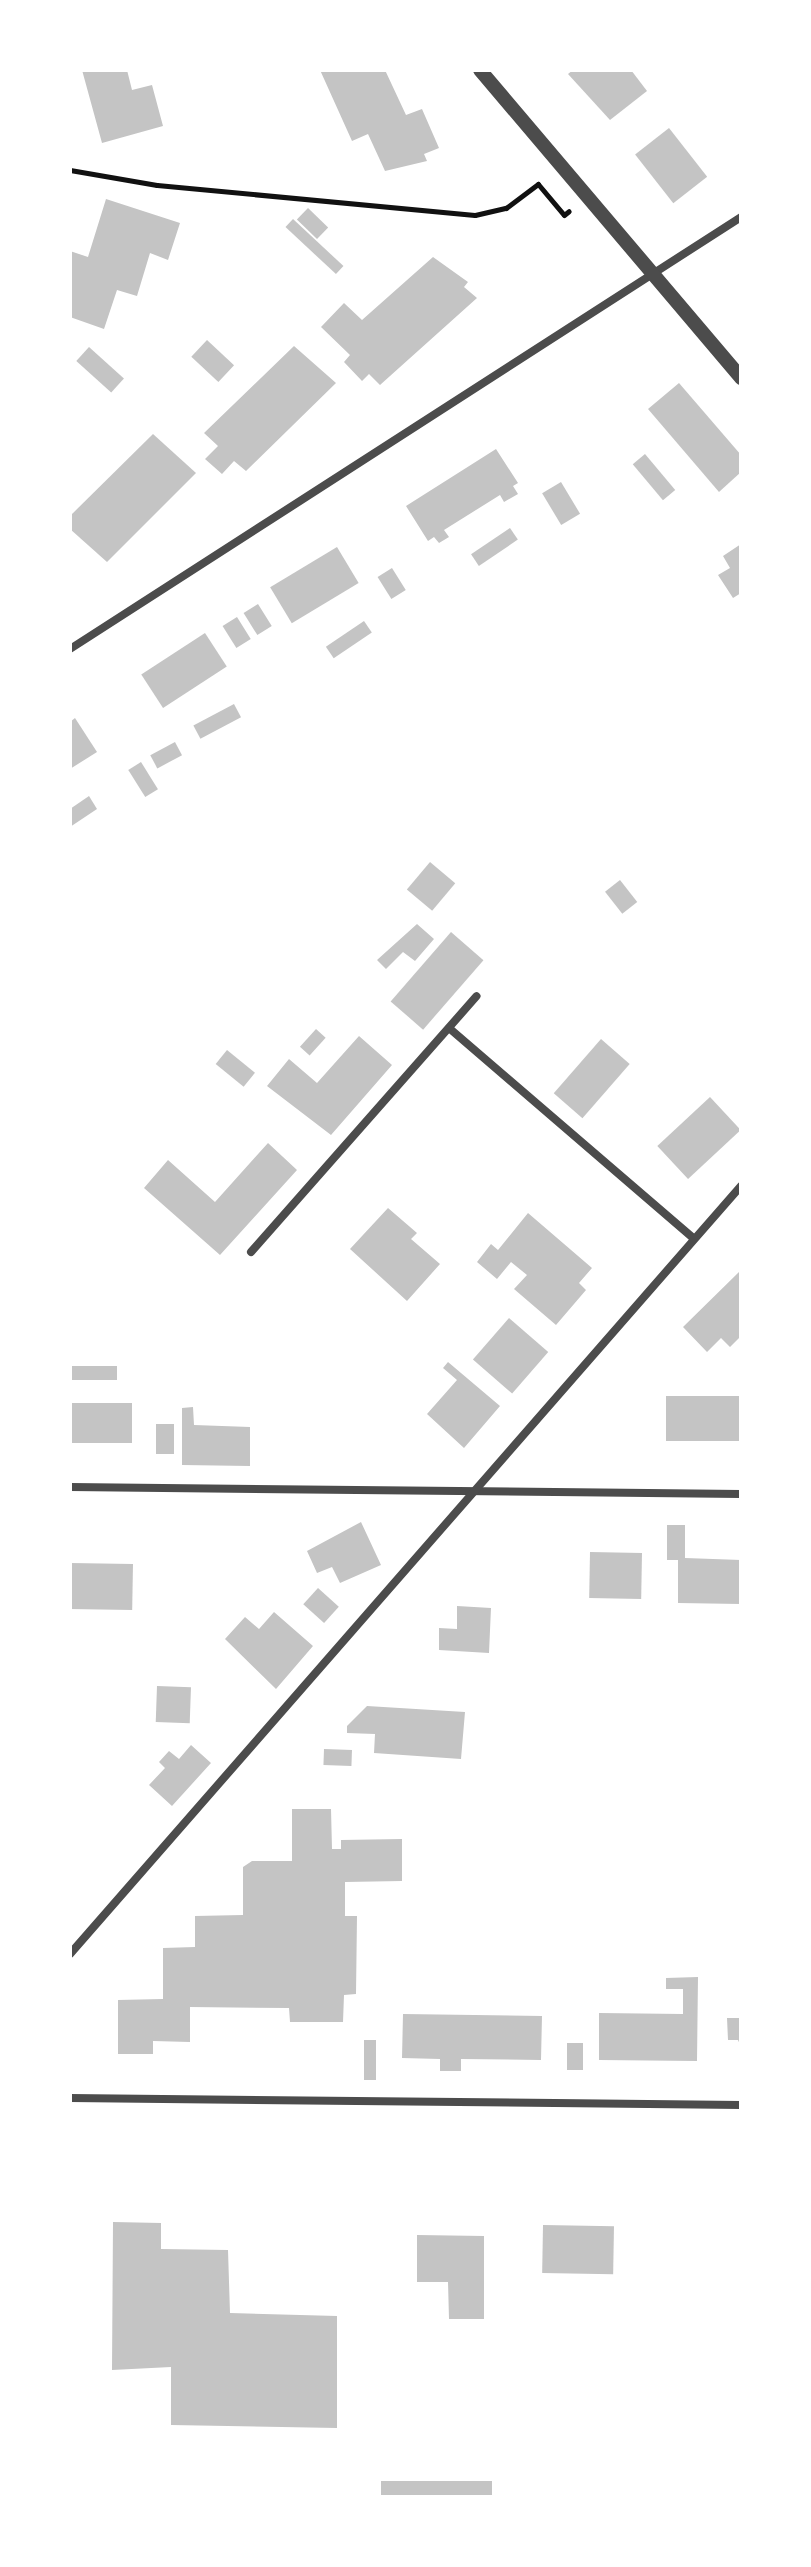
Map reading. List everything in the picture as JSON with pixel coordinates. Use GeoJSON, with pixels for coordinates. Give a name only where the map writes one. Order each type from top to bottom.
{"type":"FeatureCollection","features":[{"type":"Feature","properties":{"kind":"street"},"geometry":{"type":"LineString","coordinates":[[480,70],[741,378]]}},
{"type":"Feature","properties":{"kind":"street"},"geometry":{"type":"LineString","coordinates":[[70,649],[655,277],[741,217]]}},
{"type":"Feature","properties":{"kind":"street"},"geometry":{"type":"LineString","coordinates":[[251,1252],[477,996]]}},
{"type":"Feature","properties":{"kind":"street"},"geometry":{"type":"LineString","coordinates":[[449,1028],[694,1239]]}},
{"type":"Feature","properties":{"kind":"street"},"geometry":{"type":"LineString","coordinates":[[70,1954],[741,1186]]}},
{"type":"Feature","properties":{"kind":"street"},"geometry":{"type":"LineString","coordinates":[[70,1487],[741,1494]]}},
{"type":"Feature","properties":{"kind":"street"},"geometry":{"type":"LineString","coordinates":[[70,2098],[741,2105]]}},
{"type":"Feature","properties":{"kind":"path"},"geometry":{"type":"LineString","coordinates":[[70,170],[157,185],[475,215],[506,208],[538,184],[564,215],[568,212]]}},
{"type":"Feature","properties":{"kind":"building"},"geometry":{"type":"Polygon","coordinates":[[[82,70],[127,70],[132,90],[152,85],[163,126],[102,143],[82,70]]]}},
{"type":"Feature","properties":{"kind":"building"},"geometry":{"type":"Polygon","coordinates":[[[320,70],[385,70],[406,115],[422,109],[439,148],[424,154],[427,161],[385,171],[368,134],[352,141],[320,70]]]}},
{"type":"Feature","properties":{"kind":"building"},"geometry":{"type":"Polygon","coordinates":[[[573,70],[631,70],[647,91],[610,120],[568,74],[573,70]]]}},
{"type":"Feature","properties":{"kind":"building"},"geometry":{"type":"Polygon","coordinates":[[[669,128],[707,177],[673,203],[635,154],[669,128]]]}},
{"type":"Feature","properties":{"kind":"building"},"geometry":{"type":"Polygon","coordinates":[[[106,199],[180,223],[168,260],[150,253],[137,296],[117,290],[104,329],[70,317],[70,251],[88,257],[106,199]]]}},
{"type":"Feature","properties":{"kind":"building"},"geometry":{"type":"Polygon","coordinates":[[[308,208],[328,227],[317,239],[297,220],[308,208]]]}},
{"type":"Feature","properties":{"kind":"building"},"geometry":{"type":"Polygon","coordinates":[[[293,219],[343,266],[336,274],[285,227],[293,219]]]}},
{"type":"Feature","properties":{"kind":"building"},"geometry":{"type":"Polygon","coordinates":[[[433,257],[468,282],[464,287],[477,298],[380,385],[369,374],[362,381],[344,362],[350,355],[321,327],[344,303],[362,320],[433,257]]]}},
{"type":"Feature","properties":{"kind":"building"},"geometry":{"type":"Polygon","coordinates":[[[207,340],[234,365],[218,382],[191,357],[207,340]]]}},
{"type":"Feature","properties":{"kind":"building"},"geometry":{"type":"Polygon","coordinates":[[[294,346],[336,383],[246,471],[234,461],[222,474],[205,459],[218,446],[204,433],[294,346]]]}},
{"type":"Feature","properties":{"kind":"building"},"geometry":{"type":"Polygon","coordinates":[[[89,347],[124,378],[111,393],[76,361],[89,347]]]}},
{"type":"Feature","properties":{"kind":"building"},"geometry":{"type":"Polygon","coordinates":[[[679,383],[741,455],[741,472],[719,492],[648,409],[679,383]]]}},
{"type":"Feature","properties":{"kind":"building"},"geometry":{"type":"Polygon","coordinates":[[[153,434],[196,473],[107,562],[70,529],[70,516],[153,434]]]}},
{"type":"Feature","properties":{"kind":"building"},"geometry":{"type":"Polygon","coordinates":[[[496,449],[518,483],[513,486],[518,494],[504,502],[500,495],[444,530],[449,537],[439,543],[434,537],[428,541],[406,506],[496,449]]]}},
{"type":"Feature","properties":{"kind":"building"},"geometry":{"type":"Polygon","coordinates":[[[645,454],[675,490],[663,500],[633,464],[645,454]]]}},
{"type":"Feature","properties":{"kind":"building"},"geometry":{"type":"Polygon","coordinates":[[[561,482],[580,514],[561,525],[542,493],[561,482]]]}},
{"type":"Feature","properties":{"kind":"building"},"geometry":{"type":"Polygon","coordinates":[[[510,528],[518,540],[479,566],[471,554],[510,528]]]}},
{"type":"Feature","properties":{"kind":"building"},"geometry":{"type":"Polygon","coordinates":[[[741,544],[741,593],[733,598],[718,575],[730,568],[723,556],[741,544]]]}},
{"type":"Feature","properties":{"kind":"building"},"geometry":{"type":"Polygon","coordinates":[[[337,547],[359,583],[292,623],[270,587],[337,547]]]}},
{"type":"Feature","properties":{"kind":"building"},"geometry":{"type":"Polygon","coordinates":[[[392,568],[406,590],[391,599],[378,577],[392,568]]]}},
{"type":"Feature","properties":{"kind":"building"},"geometry":{"type":"Polygon","coordinates":[[[258,604],[272,626],[257,635],[244,613],[258,604]]]}},
{"type":"Feature","properties":{"kind":"building"},"geometry":{"type":"Polygon","coordinates":[[[237,617],[251,639],[236,648],[223,626],[237,617]]]}},
{"type":"Feature","properties":{"kind":"building"},"geometry":{"type":"Polygon","coordinates":[[[364,621],[372,633],[334,658],[326,647],[364,621]]]}},
{"type":"Feature","properties":{"kind":"building"},"geometry":{"type":"Polygon","coordinates":[[[205,633],[227,667],[163,708],[141,674],[205,633]]]}},
{"type":"Feature","properties":{"kind":"building"},"geometry":{"type":"Polygon","coordinates":[[[234,704],[241,717],[200,739],[193,726],[234,704]]]}},
{"type":"Feature","properties":{"kind":"building"},"geometry":{"type":"Polygon","coordinates":[[[75,718],[97,752],[70,769],[70,722],[75,718]]]}},
{"type":"Feature","properties":{"kind":"building"},"geometry":{"type":"Polygon","coordinates":[[[175,742],[182,755],[157,768],[150,755],[175,742]]]}},
{"type":"Feature","properties":{"kind":"building"},"geometry":{"type":"Polygon","coordinates":[[[141,762],[158,789],[145,797],[128,770],[141,762]]]}},
{"type":"Feature","properties":{"kind":"building"},"geometry":{"type":"Polygon","coordinates":[[[89,796],[97,809],[70,827],[70,809],[89,796]]]}},
{"type":"Feature","properties":{"kind":"building"},"geometry":{"type":"Polygon","coordinates":[[[430,862],[455,883],[432,911],[407,890],[430,862]]]}},
{"type":"Feature","properties":{"kind":"building"},"geometry":{"type":"Polygon","coordinates":[[[620,880],[637,902],[622,914],[605,892],[620,880]]]}},
{"type":"Feature","properties":{"kind":"building"},"geometry":{"type":"Polygon","coordinates":[[[417,924],[434,939],[415,961],[403,952],[386,969],[377,960],[417,924]]]}},
{"type":"Feature","properties":{"kind":"building"},"geometry":{"type":"Polygon","coordinates":[[[451,932],[483,960],[423,1030],[391,1001],[451,932]]]}},
{"type":"Feature","properties":{"kind":"building"},"geometry":{"type":"Polygon","coordinates":[[[316,1029],[326,1038],[310,1056],[300,1047],[316,1029]]]}},
{"type":"Feature","properties":{"kind":"building"},"geometry":{"type":"Polygon","coordinates":[[[359,1036],[392,1065],[331,1135],[267,1086],[289,1059],[317,1083],[359,1036]]]}},
{"type":"Feature","properties":{"kind":"building"},"geometry":{"type":"Polygon","coordinates":[[[601,1039],[630,1064],[582,1118],[554,1093],[601,1039]]]}},
{"type":"Feature","properties":{"kind":"building"},"geometry":{"type":"Polygon","coordinates":[[[227,1050],[255,1073],[244,1087],[216,1064],[227,1050]]]}},
{"type":"Feature","properties":{"kind":"building"},"geometry":{"type":"Polygon","coordinates":[[[710,1097],[741,1130],[688,1179],[657,1146],[710,1097]]]}},
{"type":"Feature","properties":{"kind":"building"},"geometry":{"type":"Polygon","coordinates":[[[268,1143],[297,1170],[220,1255],[144,1188],[168,1160],[215,1202],[268,1143]]]}},
{"type":"Feature","properties":{"kind":"building"},"geometry":{"type":"Polygon","coordinates":[[[388,1208],[417,1233],[411,1239],[440,1264],[407,1301],[350,1249],[388,1208]]]}},
{"type":"Feature","properties":{"kind":"building"},"geometry":{"type":"Polygon","coordinates":[[[528,1213],[592,1268],[579,1283],[586,1290],[556,1325],[514,1289],[527,1275],[511,1262],[497,1279],[477,1262],[491,1244],[498,1250],[528,1213]]]}},
{"type":"Feature","properties":{"kind":"building"},"geometry":{"type":"Polygon","coordinates":[[[739,1272],[741,1336],[730,1347],[721,1338],[707,1352],[683,1327],[739,1272]]]}},
{"type":"Feature","properties":{"kind":"building"},"geometry":{"type":"Polygon","coordinates":[[[509,1318],[548,1352],[512,1394],[473,1360],[509,1318]]]}},
{"type":"Feature","properties":{"kind":"building"},"geometry":{"type":"Polygon","coordinates":[[[448,1362],[500,1406],[464,1448],[427,1414],[457,1380],[443,1368],[448,1362]]]}},
{"type":"Feature","properties":{"kind":"building"},"geometry":{"type":"Polygon","coordinates":[[[70,1366],[117,1366],[117,1380],[70,1380],[70,1366]]]}},
{"type":"Feature","properties":{"kind":"building"},"geometry":{"type":"Polygon","coordinates":[[[666,1396],[741,1396],[741,1441],[666,1441],[666,1396]]]}},
{"type":"Feature","properties":{"kind":"building"},"geometry":{"type":"Polygon","coordinates":[[[70,1403],[132,1403],[132,1443],[70,1443],[70,1403]]]}},
{"type":"Feature","properties":{"kind":"building"},"geometry":{"type":"Polygon","coordinates":[[[193,1407],[194,1425],[250,1427],[250,1466],[182,1465],[182,1408],[193,1407]]]}},
{"type":"Feature","properties":{"kind":"building"},"geometry":{"type":"Polygon","coordinates":[[[156,1424],[174,1424],[174,1454],[156,1454],[156,1424]]]}},
{"type":"Feature","properties":{"kind":"building"},"geometry":{"type":"Polygon","coordinates":[[[361,1522],[381,1565],[340,1583],[332,1567],[317,1573],[307,1551],[361,1522]]]}},
{"type":"Feature","properties":{"kind":"building"},"geometry":{"type":"Polygon","coordinates":[[[667,1525],[685,1525],[685,1558],[741,1560],[741,1604],[678,1603],[678,1560],[667,1560],[667,1525]]]}},
{"type":"Feature","properties":{"kind":"building"},"geometry":{"type":"Polygon","coordinates":[[[590,1552],[642,1553],[641,1599],[589,1598],[590,1552]]]}},
{"type":"Feature","properties":{"kind":"building"},"geometry":{"type":"Polygon","coordinates":[[[70,1563],[133,1564],[132,1610],[70,1609],[70,1563]]]}},
{"type":"Feature","properties":{"kind":"building"},"geometry":{"type":"Polygon","coordinates":[[[318,1588],[339,1607],[324,1623],[303,1604],[318,1588]]]}},
{"type":"Feature","properties":{"kind":"building"},"geometry":{"type":"Polygon","coordinates":[[[457,1606],[491,1608],[489,1653],[439,1650],[439,1628],[457,1629],[457,1606]]]}},
{"type":"Feature","properties":{"kind":"building"},"geometry":{"type":"Polygon","coordinates":[[[274,1612],[313,1646],[276,1689],[225,1639],[245,1617],[259,1629],[274,1612]]]}},
{"type":"Feature","properties":{"kind":"building"},"geometry":{"type":"Polygon","coordinates":[[[157,1686],[191,1687],[190,1723],[156,1722],[157,1686]]]}},
{"type":"Feature","properties":{"kind":"building"},"geometry":{"type":"Polygon","coordinates":[[[367,1706],[465,1712],[461,1759],[374,1753],[375,1734],[347,1733],[347,1726],[367,1706]]]}},
{"type":"Feature","properties":{"kind":"building"},"geometry":{"type":"Polygon","coordinates":[[[191,1745],[211,1763],[172,1806],[149,1785],[165,1768],[159,1762],[169,1751],[179,1759],[191,1745]]]}},
{"type":"Feature","properties":{"kind":"building"},"geometry":{"type":"Polygon","coordinates":[[[324,1749],[352,1750],[351,1766],[323,1765],[324,1749]]]}},
{"type":"Feature","properties":{"kind":"building"},"geometry":{"type":"Polygon","coordinates":[[[292,1809],[331,1809],[332,1849],[341,1849],[341,1840],[402,1839],[402,1881],[345,1882],[345,1916],[357,1916],[356,1994],[344,1995],[343,2022],[290,2022],[289,2008],[190,2007],[190,2042],[153,2041],[153,2054],[118,2054],[118,2000],[163,1999],[163,1948],[195,1947],[195,1916],[243,1915],[243,1867],[252,1861],[292,1861],[292,1809]]]}},
{"type":"Feature","properties":{"kind":"building"},"geometry":{"type":"Polygon","coordinates":[[[698,1977],[697,2061],[599,2060],[599,2013],[683,2014],[683,1989],[666,1989],[666,1978],[698,1977]]]}},
{"type":"Feature","properties":{"kind":"building"},"geometry":{"type":"Polygon","coordinates":[[[403,2014],[542,2016],[541,2060],[461,2059],[461,2071],[440,2071],[440,2059],[402,2058],[403,2014]]]}},
{"type":"Feature","properties":{"kind":"building"},"geometry":{"type":"Polygon","coordinates":[[[727,2018],[741,2018],[741,2047],[738,2040],[728,2040],[727,2018]]]}},
{"type":"Feature","properties":{"kind":"building"},"geometry":{"type":"Polygon","coordinates":[[[364,2040],[376,2040],[376,2080],[364,2080],[364,2040]]]}},
{"type":"Feature","properties":{"kind":"building"},"geometry":{"type":"Polygon","coordinates":[[[567,2043],[583,2043],[583,2070],[567,2070],[567,2043]]]}},
{"type":"Feature","properties":{"kind":"building"},"geometry":{"type":"Polygon","coordinates":[[[113,2222],[161,2223],[161,2249],[228,2250],[230,2313],[337,2316],[337,2428],[171,2425],[171,2367],[112,2370],[113,2222]]]}},
{"type":"Feature","properties":{"kind":"building"},"geometry":{"type":"Polygon","coordinates":[[[543,2225],[614,2226],[613,2274],[542,2273],[543,2225]]]}},
{"type":"Feature","properties":{"kind":"building"},"geometry":{"type":"Polygon","coordinates":[[[417,2235],[484,2236],[484,2319],[449,2319],[448,2282],[417,2282],[417,2235]]]}},
{"type":"Feature","properties":{"kind":"building"},"geometry":{"type":"Polygon","coordinates":[[[381,2481],[492,2481],[492,2497],[381,2497],[381,2481]]]}}]}
